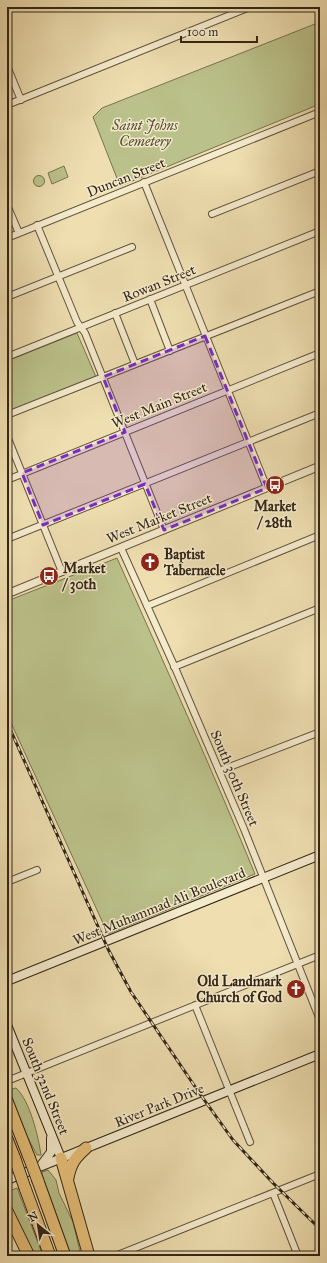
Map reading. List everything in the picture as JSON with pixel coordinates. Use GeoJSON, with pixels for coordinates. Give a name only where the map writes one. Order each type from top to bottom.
{"type":"FeatureCollection","features":[{"type":"Feature","properties":{"kind":"highway"},"geometry":{"type":"LineString","coordinates":[[7,1101],[65,1256]]}},
{"type":"Feature","properties":{"kind":"highway"},"geometry":{"type":"LineString","coordinates":[[7,1139],[50,1256]]}},
{"type":"Feature","properties":{"kind":"highway"},"geometry":{"type":"LineString","coordinates":[[68,1178],[71,1164],[75,1157],[86,1148]]}},
{"type":"Feature","properties":{"kind":"highway"},"geometry":{"type":"LineString","coordinates":[[62,1158],[89,1256]]}},
{"type":"Feature","properties":{"kind":"highway"},"geometry":{"type":"LineString","coordinates":[[7,1211],[29,1256]]}},
{"type":"Feature","properties":{"kind":"main road","name":"West Muhammad Ali Boulevard"},"geometry":{"type":"LineString","coordinates":[[7,981],[320,855]]}},
{"type":"Feature","properties":{"kind":"main road","name":"South 32nd Street"},"geometry":{"type":"LineString","coordinates":[[7,1025],[62,1158]]}},
{"type":"Feature","properties":{"kind":"main road","name":"River Park Drive"},"geometry":{"type":"LineString","coordinates":[[7,1180],[320,1054]]}},
{"type":"Feature","properties":{"kind":"main road"},"geometry":{"type":"LineString","coordinates":[[39,1167],[48,1158],[51,1152],[50,1130]]}},
{"type":"Feature","properties":{"kind":"street"},"geometry":{"type":"LineString","coordinates":[[7,105],[250,7]]}},
{"type":"Feature","properties":{"kind":"street"},"geometry":{"type":"LineString","coordinates":[[7,66],[20,100]]}},
{"type":"Feature","properties":{"kind":"street","name":"Duncan Street"},"geometry":{"type":"LineString","coordinates":[[7,238],[320,112]]}},
{"type":"Feature","properties":{"kind":"street"},"geometry":{"type":"LineString","coordinates":[[212,214],[320,171]]}},
{"type":"Feature","properties":{"kind":"street"},"geometry":{"type":"LineString","coordinates":[[144,182],[267,488]]}},
{"type":"Feature","properties":{"kind":"street"},"geometry":{"type":"LineString","coordinates":[[7,205],[19,233]]}},
{"type":"Feature","properties":{"kind":"street"},"geometry":{"type":"LineString","coordinates":[[37,225],[58,277],[103,377],[164,530]]}},
{"type":"Feature","properties":{"kind":"street","name":"Rowan Street"},"geometry":{"type":"LineString","coordinates":[[7,357],[320,231]]}},
{"type":"Feature","properties":{"kind":"street"},"geometry":{"type":"LineString","coordinates":[[7,297],[132,246]]}},
{"type":"Feature","properties":{"kind":"street"},"geometry":{"type":"LineString","coordinates":[[7,416],[320,291]]}},
{"type":"Feature","properties":{"kind":"street"},"geometry":{"type":"LineString","coordinates":[[150,299],[170,350]]}},
{"type":"Feature","properties":{"kind":"street"},"geometry":{"type":"LineString","coordinates":[[115,313],[135,364]]}},
{"type":"Feature","properties":{"kind":"street","name":"West Main Street"},"geometry":{"type":"LineString","coordinates":[[7,480],[320,353]]}},
{"type":"Feature","properties":{"kind":"street"},"geometry":{"type":"LineString","coordinates":[[7,539],[320,413]]}},
{"type":"Feature","properties":{"kind":"street"},"geometry":{"type":"LineString","coordinates":[[7,436],[62,572]]}},
{"type":"Feature","properties":{"kind":"street","name":"West Market Street"},"geometry":{"type":"LineString","coordinates":[[7,594],[320,466]]}},
{"type":"Feature","properties":{"kind":"street"},"geometry":{"type":"LineString","coordinates":[[147,606],[320,535]]}},
{"type":"Feature","properties":{"kind":"street","name":"South 30th Street"},"geometry":{"type":"LineString","coordinates":[[121,548],[244,829],[262,878],[320,1020]]}},
{"type":"Feature","properties":{"kind":"street"},"geometry":{"type":"LineString","coordinates":[[174,667],[320,608]]}},
{"type":"Feature","properties":{"kind":"street"},"geometry":{"type":"LineString","coordinates":[[219,771],[320,732]]}},
{"type":"Feature","properties":{"kind":"street"},"geometry":{"type":"LineString","coordinates":[[7,882],[37,870]]}},
{"type":"Feature","properties":{"kind":"street"},"geometry":{"type":"LineString","coordinates":[[7,1081],[320,955]]}},
{"type":"Feature","properties":{"kind":"street"},"geometry":{"type":"LineString","coordinates":[[195,1005],[250,1142]]}},
{"type":"Feature","properties":{"kind":"street"},"geometry":{"type":"LineString","coordinates":[[115,1256],[320,1174]]}},
{"type":"Feature","properties":{"kind":"street"},"geometry":{"type":"LineString","coordinates":[[273,1193],[298,1256]]}},
{"type":"Feature","properties":{"kind":"highlighted area"},"geometry":{"type":"Polygon","coordinates":[[[205,336],[267,488],[164,530],[145,484],[43,525],[22,473],[125,432],[103,377],[205,336]]]}},
{"type":"Feature","properties":{"kind":"green space","name":"Saint Johns Cemetery"},"geometry":{"type":"Polygon","coordinates":[[[320,22],[320,104],[120,186],[93,117],[102,108],[320,22]]]}},
{"type":"Feature","properties":{"kind":"green space"},"geometry":{"type":"Polygon","coordinates":[[[64,166],[68,177],[52,184],[48,173],[64,166]]]}},
{"type":"Feature","properties":{"kind":"green space"},"geometry":{"type":"Polygon","coordinates":[[[39,175],[43,177],[45,181],[43,185],[39,187],[35,185],[33,181],[35,177],[39,175]]]}},
{"type":"Feature","properties":{"kind":"green space"},"geometry":{"type":"Polygon","coordinates":[[[77,333],[96,377],[7,413],[7,361],[77,333]]]}},
{"type":"Feature","properties":{"kind":"green space"},"geometry":{"type":"Polygon","coordinates":[[[117,558],[255,874],[108,934],[7,714],[7,601],[117,558]]]}},
{"type":"Feature","properties":{"kind":"green space"},"geometry":{"type":"Polygon","coordinates":[[[16,1088],[21,1094],[29,1110],[38,1138],[41,1155],[37,1155],[17,1114],[12,1097],[12,1089],[16,1088]]]}},
{"type":"Feature","properties":{"kind":"green space"},"geometry":{"type":"Polygon","coordinates":[[[48,1170],[56,1180],[59,1193],[73,1222],[81,1256],[71,1256],[42,1175],[42,1172],[48,1170]]]}},
{"type":"Feature","properties":{"kind":"green space"},"geometry":{"type":"Polygon","coordinates":[[[17,1188],[43,1256],[35,1256],[7,1201],[12,1190],[17,1188]]]}},
{"type":"Feature","properties":{"kind":"railway"},"geometry":{"type":"LineString","coordinates":[[7,722],[108,949],[131,992],[233,1140],[273,1183],[320,1229]]}},
{"type":"Feature","properties":{"kind":"place","name":"Market / 28th"},"geometry":{"type":"Point","coordinates":[275,485]}},
{"type":"Feature","properties":{"kind":"place","name":"Baptist Tabernacle"},"geometry":{"type":"Point","coordinates":[150,562]}},
{"type":"Feature","properties":{"kind":"place","name":"Market / 30th"},"geometry":{"type":"Point","coordinates":[49,576]}},
{"type":"Feature","properties":{"kind":"place","name":"Old Landmark Church of God"},"geometry":{"type":"Point","coordinates":[296,989]}}]}
